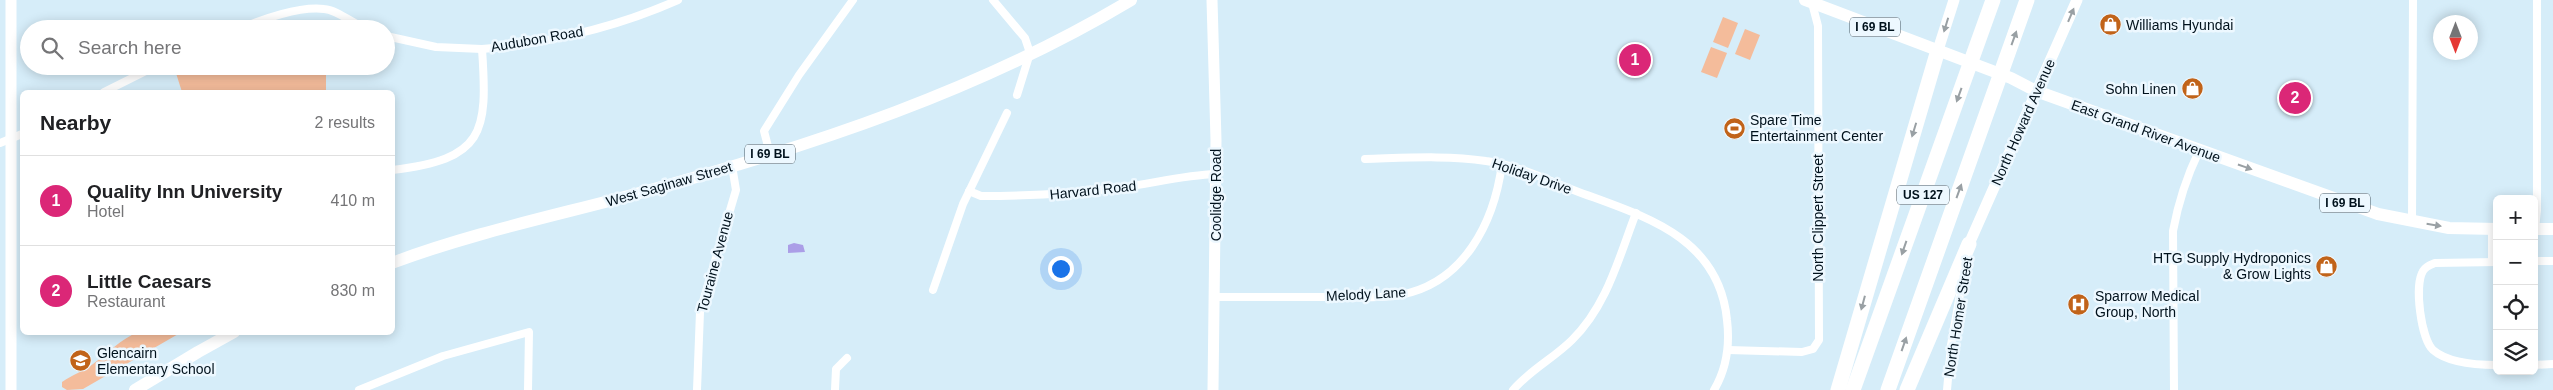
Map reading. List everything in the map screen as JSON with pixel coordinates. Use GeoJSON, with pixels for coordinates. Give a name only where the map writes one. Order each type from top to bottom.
{"type":"FeatureCollection","features":[{"type":"Feature","properties":{"kind":"highway","name":"US 127"},"geometry":{"type":"LineString","coordinates":[[1853,390],[1993,0]]}},
{"type":"Feature","properties":{"kind":"highway","name":"US 127"},"geometry":{"type":"LineString","coordinates":[[1888,390],[2027,0]]}},
{"type":"Feature","properties":{"kind":"highway"},"geometry":{"type":"LineString","coordinates":[[1838,390],[1938,50]]}},
{"type":"Feature","properties":{"kind":"highway"},"geometry":{"type":"LineString","coordinates":[[1907,390],[1969,244]]}},
{"type":"Feature","properties":{"kind":"main road","name":"West Saginaw Street"},"geometry":{"type":"LineString","coordinates":[[395,262],[456,243],[732,166],[910,108],[1030,53],[1131,0]]}},
{"type":"Feature","properties":{"kind":"main road","name":"East Grand River Avenue"},"geometry":{"type":"LineString","coordinates":[[1810,1],[2011,78],[2036,91],[2378,214],[2449,228],[2493,229]]}},
{"type":"Feature","properties":{"kind":"main road"},"geometry":{"type":"LineString","coordinates":[[2538,229],[2553,229]]}},
{"type":"Feature","properties":{"kind":"main road"},"geometry":{"type":"LineString","coordinates":[[135,390],[229,335]]}},
{"type":"Feature","properties":{"kind":"street"},"geometry":{"type":"LineString","coordinates":[[11,0],[11,390]]}},
{"type":"Feature","properties":{"kind":"street"},"geometry":{"type":"LineString","coordinates":[[324,0],[325,9]]}},
{"type":"Feature","properties":{"kind":"street","name":"Audubon Road"},"geometry":{"type":"LineString","coordinates":[[395,170],[409,168],[457,154],[463,151],[475,137],[483,108],[482,49],[545,40],[602,27],[639,16],[678,0]]}},
{"type":"Feature","properties":{"kind":"street"},"geometry":{"type":"LineString","coordinates":[[770,154],[764,131],[799,75],[853,0]]}},
{"type":"Feature","properties":{"kind":"street"},"geometry":{"type":"LineString","coordinates":[[993,0],[1025,38],[1030,53],[1017,95]]}},
{"type":"Feature","properties":{"kind":"street","name":"Coolidge Road"},"geometry":{"type":"LineString","coordinates":[[1212,0],[1216,174],[1213,390]]}},
{"type":"Feature","properties":{"kind":"street"},"geometry":{"type":"LineString","coordinates":[[1938,50],[1954,0]]}},
{"type":"Feature","properties":{"kind":"street","name":"North Howard Avenue"},"geometry":{"type":"LineString","coordinates":[[1969,244],[2077,0]]}},
{"type":"Feature","properties":{"kind":"street"},"geometry":{"type":"LineString","coordinates":[[2412,222],[2413,0]]}},
{"type":"Feature","properties":{"kind":"street"},"geometry":{"type":"LineString","coordinates":[[2537,0],[2537,195]]}},
{"type":"Feature","properties":{"kind":"street","name":"North Clippert Street"},"geometry":{"type":"LineString","coordinates":[[1728,350],[1802,352],[1813,349],[1819,340],[1818,26],[1810,1]]}},
{"type":"Feature","properties":{"kind":"street"},"geometry":{"type":"LineString","coordinates":[[267,20],[279,16],[325,9],[348,20]]}},
{"type":"Feature","properties":{"kind":"street"},"geometry":{"type":"LineString","coordinates":[[395,38],[436,48],[482,49]]}},
{"type":"Feature","properties":{"kind":"street"},"geometry":{"type":"LineString","coordinates":[[108,90],[138,75]]}},
{"type":"Feature","properties":{"kind":"street"},"geometry":{"type":"LineString","coordinates":[[933,290],[969,191],[1007,113]]}},
{"type":"Feature","properties":{"kind":"street"},"geometry":{"type":"LineString","coordinates":[[0,144],[20,135]]}},
{"type":"Feature","properties":{"kind":"street"},"geometry":{"type":"LineString","coordinates":[[2174,390],[2174,231],[2176,215],[2191,168],[2200,151]]}},
{"type":"Feature","properties":{"kind":"street","name":"Holiday Drive"},"geometry":{"type":"LineString","coordinates":[[1365,159],[1470,159],[1502,164],[1636,213],[1659,223],[1679,236],[1695,250],[1709,267],[1720,287],[1726,311],[1728,350],[1722,375],[1714,390]]}},
{"type":"Feature","properties":{"kind":"street","name":"Melody Lane"},"geometry":{"type":"LineString","coordinates":[[1214,297],[1370,297],[1398,295],[1430,285],[1457,267],[1474,245],[1486,222],[1502,164]]}},
{"type":"Feature","properties":{"kind":"street","name":"Touraine Avenue"},"geometry":{"type":"LineString","coordinates":[[697,390],[700,312],[736,190],[732,166]]}},
{"type":"Feature","properties":{"kind":"street","name":"Harvard Road"},"geometry":{"type":"LineString","coordinates":[[969,191],[981,196],[1055,194],[1119,188],[1200,174],[1216,174]]}},
{"type":"Feature","properties":{"kind":"street"},"geometry":{"type":"LineString","coordinates":[[1513,390],[1561,350],[1590,320],[1607,290],[1636,213]]}},
{"type":"Feature","properties":{"kind":"street","name":"North Homer Street"},"geometry":{"type":"LineString","coordinates":[[1947,390],[1952,345],[1969,244]]}},
{"type":"Feature","properties":{"kind":"street"},"geometry":{"type":"LineString","coordinates":[[2538,262],[2553,261]]}},
{"type":"Feature","properties":{"kind":"street"},"geometry":{"type":"LineString","coordinates":[[2493,262],[2435,263],[2428,265],[2420,277],[2419,304],[2424,328],[2434,350],[2450,358],[2470,363],[2493,365]]}},
{"type":"Feature","properties":{"kind":"street"},"geometry":{"type":"LineString","coordinates":[[360,390],[443,356],[529,332],[528,390]]}},
{"type":"Feature","properties":{"kind":"street"},"geometry":{"type":"LineString","coordinates":[[835,390],[836,368],[847,358]]}},
{"type":"Feature","properties":{"kind":"street"},"geometry":{"type":"LineString","coordinates":[[2538,365],[2553,364]]}},
{"type":"Feature","properties":{"kind":"shaded area"},"geometry":{"type":"Polygon","coordinates":[[[1723,17],[1738,23],[1728,48],[1713,42],[1723,17]]]}},
{"type":"Feature","properties":{"kind":"shaded area"},"geometry":{"type":"Polygon","coordinates":[[[1745,29],[1760,35],[1750,60],[1735,54],[1745,29]]]}},
{"type":"Feature","properties":{"kind":"shaded area"},"geometry":{"type":"Polygon","coordinates":[[[1711,47],[1727,53],[1717,78],[1701,72],[1711,47]]]}},
{"type":"Feature","properties":{"kind":"shaded area"},"geometry":{"type":"Polygon","coordinates":[[[177,75],[326,75],[326,90],[181,90],[177,75]]]}},
{"type":"Feature","properties":{"kind":"shaded area"},"geometry":{"type":"Polygon","coordinates":[[[794,243],[803,245],[805,252],[788,253],[788,245],[794,243]]]}},
{"type":"Feature","properties":{"kind":"shaded area"},"geometry":{"type":"Polygon","coordinates":[[[132,335],[177,335],[83,389],[67,390],[62,387],[62,382],[89,366],[132,335]]]}},
{"type":"Feature","properties":{"kind":"place","name":"Williams Hyundai"},"geometry":{"type":"Point","coordinates":[2110,25]}},
{"type":"Feature","properties":{"kind":"place","name":"Quality Inn University"},"geometry":{"type":"Point","coordinates":[1635,60]}},
{"type":"Feature","properties":{"kind":"place","name":"Sohn Linen"},"geometry":{"type":"Point","coordinates":[2192,89]}},
{"type":"Feature","properties":{"kind":"place","name":"Little Caesars"},"geometry":{"type":"Point","coordinates":[2295,98]}},
{"type":"Feature","properties":{"kind":"place","name":"Spare Time Entertainment Center"},"geometry":{"type":"Point","coordinates":[1734,128]}},
{"type":"Feature","properties":{"kind":"place","name":"HTG Supply Hydroponics & Grow Lights"},"geometry":{"type":"Point","coordinates":[2327,266]}},
{"type":"Feature","properties":{"kind":"place","name":"Sparrow Medical Group, North"},"geometry":{"type":"Point","coordinates":[2079,304]}},
{"type":"Feature","properties":{"kind":"place","name":"Glencairn Elementary School"},"geometry":{"type":"Point","coordinates":[81,361]}}]}
